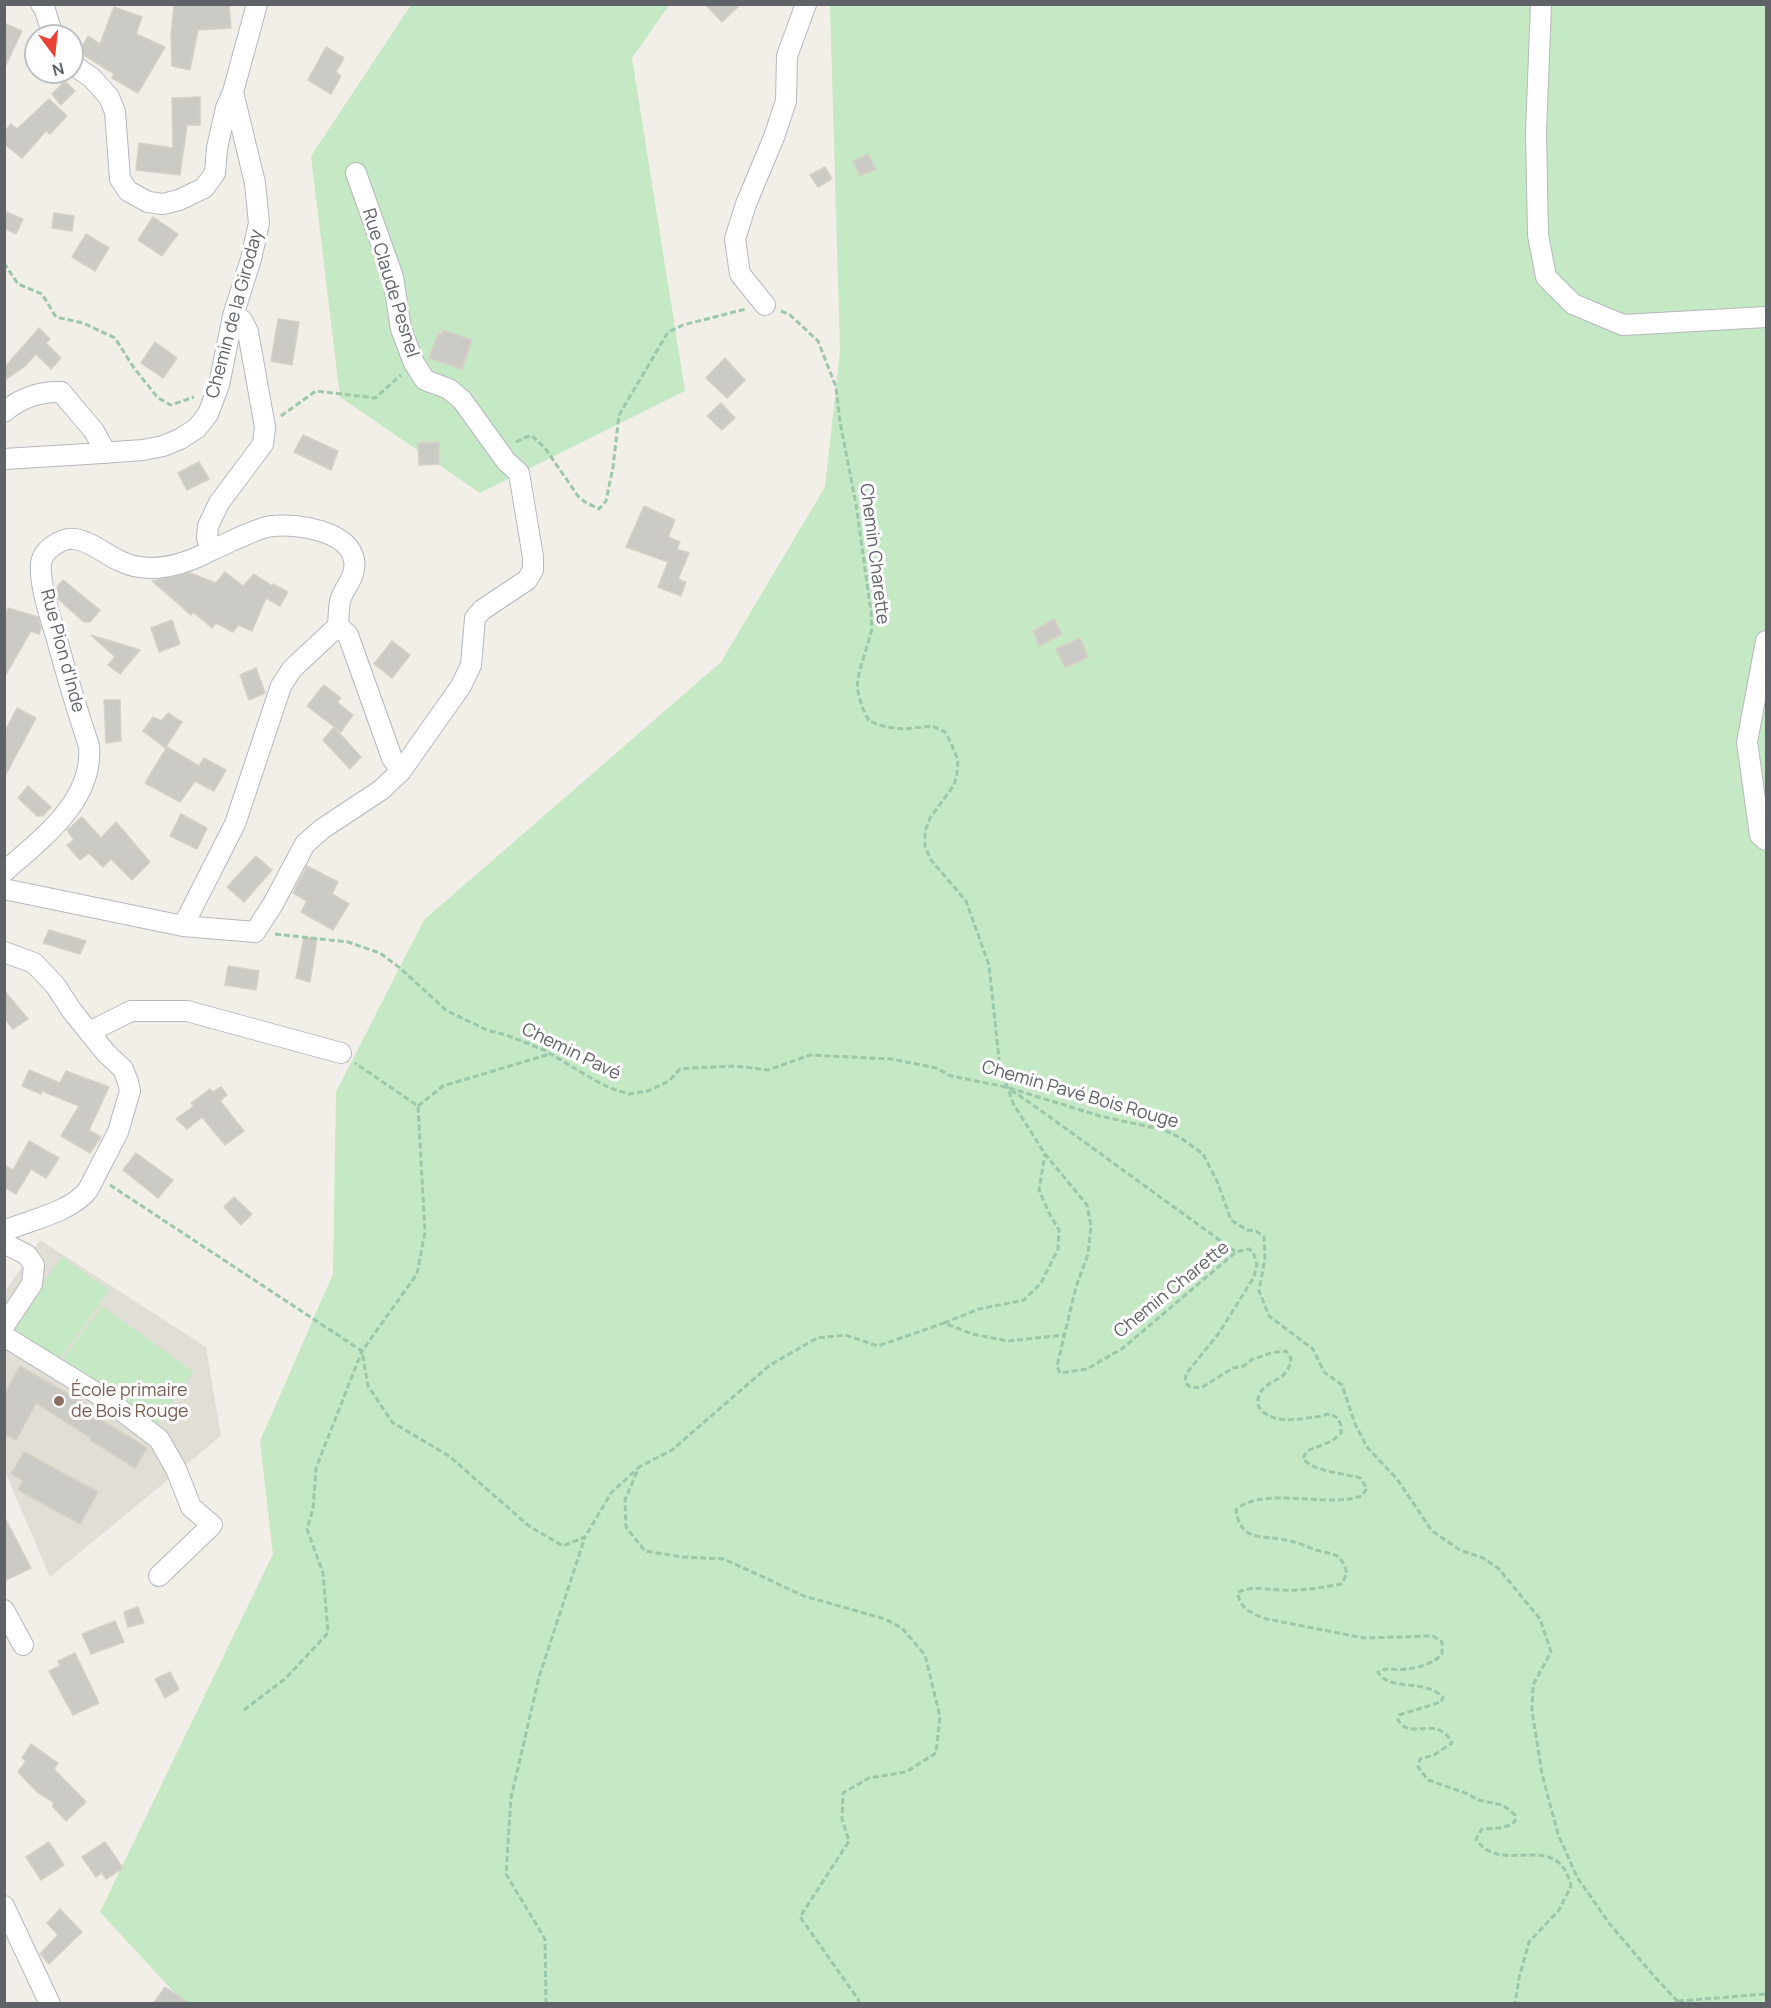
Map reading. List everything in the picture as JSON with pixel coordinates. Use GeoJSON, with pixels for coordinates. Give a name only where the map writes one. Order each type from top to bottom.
{"type":"FeatureCollection","features":[{"type":"Feature","properties":{"kind":"street"},"geometry":{"type":"LineString","coordinates":[[41,4],[49,24]]}},
{"type":"Feature","properties":{"kind":"street"},"geometry":{"type":"LineString","coordinates":[[84,72],[109,97],[115,112],[120,179],[128,191],[147,202],[163,204],[179,200],[204,188],[215,173],[217,148],[226,108],[257,4]]}},
{"type":"Feature","properties":{"kind":"street"},"geometry":{"type":"LineString","coordinates":[[765,305],[740,274],[735,238],[786,101],[787,56],[806,4]]}},
{"type":"Feature","properties":{"kind":"street"},"geometry":{"type":"LineString","coordinates":[[1542,4],[1536,155],[1538,235],[1546,278],[1573,304],[1623,325],[1767,317]]}},
{"type":"Feature","properties":{"kind":"street","name":"Chemin de la Giroday"},"geometry":{"type":"LineString","coordinates":[[4,459],[143,450],[163,446],[197,428],[208,414],[219,385],[233,316],[252,259],[259,224],[255,183],[232,92]]}},
{"type":"Feature","properties":{"kind":"street","name":"Rue Claude Pesnel"},"geometry":{"type":"LineString","coordinates":[[356,173],[393,277],[401,329],[414,363],[425,380],[449,389],[462,400],[506,461],[519,473]]}},
{"type":"Feature","properties":{"kind":"street"},"geometry":{"type":"LineString","coordinates":[[183,926],[235,824],[281,686],[292,669],[338,626],[340,600],[354,575],[355,561],[350,548],[340,539],[294,525],[270,526],[212,550],[207,538],[208,526],[219,503],[263,444],[265,427],[248,332],[242,320],[233,316]]}},
{"type":"Feature","properties":{"kind":"street"},"geometry":{"type":"LineString","coordinates":[[4,412],[38,394],[61,392],[94,431],[106,453]]}},
{"type":"Feature","properties":{"kind":"street"},"geometry":{"type":"LineString","coordinates":[[4,889],[183,926],[255,932],[273,904],[305,844],[321,829],[381,790],[401,771],[461,686],[471,665],[475,618],[482,610],[527,580],[533,570],[533,557],[519,473]]}},
{"type":"Feature","properties":{"kind":"street","name":"Rue Pion d'Inde"},"geometry":{"type":"LineString","coordinates":[[4,872],[46,834],[73,804],[82,789],[90,757],[89,746],[46,602],[41,563],[48,551],[58,543],[73,538],[89,543],[122,562],[154,568],[189,562],[212,550]]}},
{"type":"Feature","properties":{"kind":"street"},"geometry":{"type":"LineString","coordinates":[[338,626],[348,635],[392,758],[401,771]]}},
{"type":"Feature","properties":{"kind":"street"},"geometry":{"type":"LineString","coordinates":[[1767,641],[1747,742],[1760,835],[1767,840]]}},
{"type":"Feature","properties":{"kind":"street"},"geometry":{"type":"LineString","coordinates":[[4,952],[34,963],[55,985],[72,1011],[123,1069],[130,1091],[118,1132],[96,1176],[81,1199],[4,1231]]}},
{"type":"Feature","properties":{"kind":"street"},"geometry":{"type":"LineString","coordinates":[[89,1032],[131,1011],[187,1011],[341,1053]]}},
{"type":"Feature","properties":{"kind":"street"},"geometry":{"type":"LineString","coordinates":[[4,1243],[27,1255],[34,1265],[32,1284],[4,1326]]}},
{"type":"Feature","properties":{"kind":"street"},"geometry":{"type":"LineString","coordinates":[[4,1336],[106,1399],[159,1438],[176,1469],[191,1507],[212,1525],[159,1576]]}},
{"type":"Feature","properties":{"kind":"street"},"geometry":{"type":"LineString","coordinates":[[4,1610],[23,1645]]}},
{"type":"Feature","properties":{"kind":"street"},"geometry":{"type":"LineString","coordinates":[[4,1906],[50,2004]]}},
{"type":"Feature","properties":{"kind":"path"},"geometry":{"type":"LineString","coordinates":[[4,262],[18,284],[42,294],[57,317],[83,322],[115,338],[134,368],[158,398],[171,405],[196,397],[214,398]]}},
{"type":"Feature","properties":{"kind":"path","name":"Chemin Charette"},"geometry":{"type":"LineString","coordinates":[[765,305],[790,315],[818,341],[836,387],[871,612],[872,629],[857,688],[862,707],[869,721],[886,727],[904,729],[932,726],[945,732],[958,760],[954,785],[930,818],[925,831],[925,846],[931,860],[966,901],[989,965],[1000,1068],[1014,1105],[1045,1154],[1087,1204],[1091,1226],[1088,1254],[1076,1287],[1064,1335],[1057,1366],[1060,1373],[1087,1369],[1124,1348],[1236,1252],[1249,1249],[1253,1252],[1257,1264],[1254,1277],[1219,1333],[1186,1374],[1185,1382],[1190,1387],[1201,1388],[1233,1368],[1244,1366],[1251,1360],[1270,1353],[1286,1352],[1291,1358],[1290,1368],[1282,1377],[1261,1390],[1257,1401],[1259,1408],[1268,1416],[1278,1420],[1331,1414],[1338,1418],[1341,1433],[1332,1441],[1307,1451],[1303,1458],[1306,1463],[1318,1468],[1360,1478],[1367,1488],[1362,1496],[1347,1500],[1282,1498],[1242,1504],[1236,1510],[1238,1523],[1245,1531],[1254,1535],[1300,1543],[1338,1555],[1345,1564],[1347,1574],[1341,1584],[1323,1588],[1278,1590],[1267,1587],[1248,1588],[1238,1593],[1238,1598],[1255,1616],[1267,1619],[1347,1636],[1364,1638],[1433,1636],[1442,1642],[1442,1654],[1438,1659],[1405,1670],[1383,1668],[1378,1672],[1389,1682],[1431,1688],[1443,1696],[1441,1702],[1419,1710],[1406,1711],[1400,1715],[1398,1720],[1408,1729],[1431,1727],[1446,1733],[1452,1743],[1434,1755],[1420,1759],[1418,1767],[1428,1780],[1468,1794],[1478,1800],[1503,1805],[1515,1815],[1515,1821],[1511,1825],[1482,1829],[1476,1839],[1482,1847],[1491,1854],[1549,1856],[1559,1861],[1565,1869],[1571,1886],[1559,1910],[1529,1942],[1519,1978],[1515,2004]]}},
{"type":"Feature","properties":{"kind":"path"},"geometry":{"type":"LineString","coordinates":[[519,473],[516,441],[531,435],[545,448],[578,496],[599,509],[606,501],[613,467],[619,415],[668,332],[765,305]]}},
{"type":"Feature","properties":{"kind":"path"},"geometry":{"type":"LineString","coordinates":[[265,427],[316,391],[375,398],[414,363]]}},
{"type":"Feature","properties":{"kind":"path","name":"Chemin Pavé"},"geometry":{"type":"LineString","coordinates":[[255,932],[348,942],[380,953],[447,1011],[487,1030],[514,1038],[550,1054],[610,1088],[629,1094],[648,1091],[669,1082],[680,1069],[736,1066],[768,1070]]}},
{"type":"Feature","properties":{"kind":"path"},"geometry":{"type":"LineString","coordinates":[[341,1053],[418,1106]]}},
{"type":"Feature","properties":{"kind":"path"},"geometry":{"type":"LineString","coordinates":[[418,1106],[443,1086],[550,1054]]}},
{"type":"Feature","properties":{"kind":"path","name":"Chemin Pavé Bois Rouge"},"geometry":{"type":"LineString","coordinates":[[768,1070],[810,1055],[891,1059],[936,1068],[951,1076],[1006,1087],[1100,1116],[1164,1130],[1194,1146],[1203,1154],[1210,1165],[1231,1220],[1264,1237],[1265,1258],[1259,1291],[1269,1316],[1313,1349],[1324,1372],[1342,1385],[1355,1424],[1367,1447],[1397,1479],[1432,1530],[1460,1550],[1484,1558],[1499,1569],[1539,1620],[1551,1652],[1533,1685],[1532,1711],[1542,1774],[1558,1834],[1577,1877],[1609,1923],[1679,2002]]}},
{"type":"Feature","properties":{"kind":"path"},"geometry":{"type":"LineString","coordinates":[[1006,1087],[1236,1252]]}},
{"type":"Feature","properties":{"kind":"path"},"geometry":{"type":"LineString","coordinates":[[244,1710],[286,1678],[328,1633],[323,1573],[307,1529],[313,1509],[316,1468],[362,1351],[417,1274],[425,1232],[418,1106]]}},
{"type":"Feature","properties":{"kind":"path"},"geometry":{"type":"LineString","coordinates":[[546,2004],[545,1939],[506,1874],[511,1798],[539,1677],[585,1537],[610,1493],[639,1467],[672,1450],[770,1365],[817,1338],[845,1335],[878,1346],[979,1309],[1024,1300],[1041,1283],[1058,1249],[1059,1230],[1039,1190],[1045,1154]]}},
{"type":"Feature","properties":{"kind":"path"},"geometry":{"type":"LineString","coordinates":[[96,1176],[362,1351],[368,1386],[392,1422],[449,1456],[530,1526],[563,1546],[585,1537]]}},
{"type":"Feature","properties":{"kind":"path"},"geometry":{"type":"LineString","coordinates":[[944,1323],[972,1334],[1008,1341],[1064,1335]]}},
{"type":"Feature","properties":{"kind":"path"},"geometry":{"type":"LineString","coordinates":[[639,1467],[625,1500],[626,1527],[645,1551],[682,1557],[724,1559],[804,1596],[885,1620],[902,1628],[925,1655],[939,1716],[936,1753],[906,1772],[869,1778],[843,1793],[842,1819],[849,1841],[800,1917],[858,1999],[859,2004]]}},
{"type":"Feature","properties":{"kind":"path"},"geometry":{"type":"LineString","coordinates":[[1679,2002],[1767,1994]]}},
{"type":"Feature","properties":{"kind":"shaded area","name":"École primaire de Bois Rouge"},"geometry":{"type":"Polygon","coordinates":[[[40,1240],[206,1347],[221,1436],[50,1577],[5,1472],[4,1293],[40,1240]]]}},
{"type":"Feature","properties":{"kind":"green space"},"geometry":{"type":"Polygon","coordinates":[[[411,5],[669,5],[632,58],[685,391],[480,493],[340,397],[311,156],[411,5]]]}},
{"type":"Feature","properties":{"kind":"green space"},"geometry":{"type":"Polygon","coordinates":[[[830,5],[1766,5],[1766,2003],[184,2003],[100,1912],[273,1554],[260,1441],[333,1274],[336,1092],[424,920],[721,662],[825,487],[840,351],[830,5]]]}},
{"type":"Feature","properties":{"kind":"green space"},"geometry":{"type":"Polygon","coordinates":[[[62,1257],[109,1290],[58,1362],[11,1328],[62,1257]]]}},
{"type":"Feature","properties":{"kind":"green space"},"geometry":{"type":"Polygon","coordinates":[[[102,1306],[194,1372],[153,1430],[60,1363],[102,1306]]]}},
{"type":"Feature","properties":{"kind":"building"},"geometry":{"type":"Polygon","coordinates":[[[174,4],[229,4],[231,28],[198,30],[190,70],[172,66],[171,36],[174,4]]]}},
{"type":"Feature","properties":{"kind":"building"},"geometry":{"type":"Polygon","coordinates":[[[705,4],[741,4],[722,22],[705,4]]]}},
{"type":"Feature","properties":{"kind":"building"},"geometry":{"type":"Polygon","coordinates":[[[114,7],[142,17],[136,34],[165,47],[138,93],[112,78],[114,74],[84,55],[84,43],[88,36],[100,44],[114,7]]]}},
{"type":"Feature","properties":{"kind":"building"},"geometry":{"type":"Polygon","coordinates":[[[4,23],[22,31],[4,69],[4,23]]]}},
{"type":"Feature","properties":{"kind":"building"},"geometry":{"type":"Polygon","coordinates":[[[326,47],[344,58],[336,72],[341,76],[331,94],[308,80],[326,47]]]}},
{"type":"Feature","properties":{"kind":"building"},"geometry":{"type":"Polygon","coordinates":[[[62,84],[68,84],[75,91],[61,105],[52,94],[62,84]]]}},
{"type":"Feature","properties":{"kind":"building"},"geometry":{"type":"Polygon","coordinates":[[[200,97],[200,125],[187,125],[180,175],[136,170],[139,143],[173,148],[172,98],[200,97]]]}},
{"type":"Feature","properties":{"kind":"building"},"geometry":{"type":"Polygon","coordinates":[[[49,99],[67,116],[50,134],[46,131],[22,158],[4,144],[4,132],[11,124],[17,129],[49,99]]]}},
{"type":"Feature","properties":{"kind":"building"},"geometry":{"type":"Polygon","coordinates":[[[868,154],[876,169],[860,176],[853,161],[868,154]]]}},
{"type":"Feature","properties":{"kind":"building"},"geometry":{"type":"Polygon","coordinates":[[[825,167],[832,179],[818,187],[810,175],[825,167]]]}},
{"type":"Feature","properties":{"kind":"building"},"geometry":{"type":"Polygon","coordinates":[[[4,211],[23,219],[16,234],[4,228],[4,211]]]}},
{"type":"Feature","properties":{"kind":"building"},"geometry":{"type":"Polygon","coordinates":[[[54,213],[74,216],[72,231],[52,228],[54,213]]]}},
{"type":"Feature","properties":{"kind":"building"},"geometry":{"type":"Polygon","coordinates":[[[153,217],[178,234],[162,256],[138,240],[153,217]]]}},
{"type":"Feature","properties":{"kind":"building"},"geometry":{"type":"Polygon","coordinates":[[[86,234],[109,248],[95,271],[72,257],[86,234]]]}},
{"type":"Feature","properties":{"kind":"building"},"geometry":{"type":"Polygon","coordinates":[[[278,319],[299,322],[292,365],[271,361],[278,319]]]}},
{"type":"Feature","properties":{"kind":"building"},"geometry":{"type":"Polygon","coordinates":[[[39,328],[50,339],[46,343],[61,358],[51,369],[36,354],[25,366],[4,381],[4,368],[39,328]]]}},
{"type":"Feature","properties":{"kind":"building"},"geometry":{"type":"Polygon","coordinates":[[[443,330],[472,340],[462,369],[429,358],[438,333],[442,335],[443,330]]]}},
{"type":"Feature","properties":{"kind":"building"},"geometry":{"type":"Polygon","coordinates":[[[155,342],[177,358],[163,378],[141,363],[155,342]]]}},
{"type":"Feature","properties":{"kind":"building"},"geometry":{"type":"Polygon","coordinates":[[[725,358],[745,380],[727,398],[706,378],[725,358]]]}},
{"type":"Feature","properties":{"kind":"building"},"geometry":{"type":"Polygon","coordinates":[[[721,403],[735,418],[722,430],[707,416],[721,403]]]}},
{"type":"Feature","properties":{"kind":"building"},"geometry":{"type":"Polygon","coordinates":[[[303,435],[338,451],[331,470],[294,452],[303,435]]]}},
{"type":"Feature","properties":{"kind":"building"},"geometry":{"type":"Polygon","coordinates":[[[439,442],[439,464],[419,465],[418,443],[439,442]]]}},
{"type":"Feature","properties":{"kind":"building"},"geometry":{"type":"Polygon","coordinates":[[[199,462],[209,479],[187,490],[178,473],[199,462]]]}},
{"type":"Feature","properties":{"kind":"building"},"geometry":{"type":"Polygon","coordinates":[[[644,506],[675,520],[668,537],[680,542],[677,549],[689,553],[678,579],[686,582],[681,596],[658,587],[668,562],[626,547],[644,506]]]}},
{"type":"Feature","properties":{"kind":"building"},"geometry":{"type":"Polygon","coordinates":[[[225,572],[243,586],[254,574],[272,586],[273,584],[288,592],[280,606],[266,598],[252,631],[238,625],[233,632],[216,623],[212,628],[193,612],[191,615],[152,581],[190,573],[216,583],[225,572]]]}},
{"type":"Feature","properties":{"kind":"building"},"geometry":{"type":"Polygon","coordinates":[[[63,580],[100,610],[90,622],[84,622],[57,598],[55,589],[63,580]]]}},
{"type":"Feature","properties":{"kind":"building"},"geometry":{"type":"Polygon","coordinates":[[[8,608],[38,617],[41,628],[39,634],[31,631],[4,678],[4,618],[8,608]]]}},
{"type":"Feature","properties":{"kind":"building"},"geometry":{"type":"Polygon","coordinates":[[[1054,619],[1062,634],[1039,646],[1033,631],[1054,619]]]}},
{"type":"Feature","properties":{"kind":"building"},"geometry":{"type":"Polygon","coordinates":[[[172,620],[180,644],[159,652],[151,628],[172,620]]]}},
{"type":"Feature","properties":{"kind":"building"},"geometry":{"type":"Polygon","coordinates":[[[91,635],[140,650],[120,674],[108,665],[115,657],[91,635]]]}},
{"type":"Feature","properties":{"kind":"building"},"geometry":{"type":"Polygon","coordinates":[[[1080,638],[1088,657],[1065,668],[1056,649],[1080,638]]]}},
{"type":"Feature","properties":{"kind":"building"},"geometry":{"type":"Polygon","coordinates":[[[392,641],[410,655],[392,678],[374,664],[392,641]]]}},
{"type":"Feature","properties":{"kind":"building"},"geometry":{"type":"Polygon","coordinates":[[[256,668],[265,693],[249,700],[240,675],[256,668]]]}},
{"type":"Feature","properties":{"kind":"building"},"geometry":{"type":"Polygon","coordinates":[[[324,685],[341,698],[337,702],[353,715],[341,732],[307,706],[324,685]]]}},
{"type":"Feature","properties":{"kind":"building"},"geometry":{"type":"Polygon","coordinates":[[[104,700],[120,700],[121,741],[106,743],[104,700]]]}},
{"type":"Feature","properties":{"kind":"building"},"geometry":{"type":"Polygon","coordinates":[[[17,708],[36,718],[4,778],[4,733],[17,708]]]}},
{"type":"Feature","properties":{"kind":"building"},"geometry":{"type":"Polygon","coordinates":[[[168,713],[182,722],[165,748],[143,731],[153,717],[161,721],[168,713]]]}},
{"type":"Feature","properties":{"kind":"building"},"geometry":{"type":"Polygon","coordinates":[[[334,727],[361,757],[350,769],[323,740],[334,727]]]}},
{"type":"Feature","properties":{"kind":"building"},"geometry":{"type":"Polygon","coordinates":[[[167,747],[199,766],[204,758],[226,770],[214,791],[195,781],[180,802],[145,783],[167,747]]]}},
{"type":"Feature","properties":{"kind":"building"},"geometry":{"type":"Polygon","coordinates":[[[28,786],[51,807],[43,816],[37,816],[18,798],[28,786]]]}},
{"type":"Feature","properties":{"kind":"building"},"geometry":{"type":"Polygon","coordinates":[[[181,814],[207,828],[197,849],[170,836],[181,814]]]}},
{"type":"Feature","properties":{"kind":"building"},"geometry":{"type":"Polygon","coordinates":[[[82,817],[101,838],[116,822],[150,862],[132,880],[111,859],[103,867],[89,853],[80,860],[67,845],[74,840],[67,830],[82,817]]]}},
{"type":"Feature","properties":{"kind":"building"},"geometry":{"type":"Polygon","coordinates":[[[256,856],[272,870],[244,902],[227,887],[256,856]]]}},
{"type":"Feature","properties":{"kind":"building"},"geometry":{"type":"Polygon","coordinates":[[[307,866],[338,882],[332,894],[349,904],[333,930],[301,912],[307,901],[293,893],[307,866]]]}},
{"type":"Feature","properties":{"kind":"building"},"geometry":{"type":"Polygon","coordinates":[[[49,930],[86,941],[80,954],[43,943],[49,930]]]}},
{"type":"Feature","properties":{"kind":"building"},"geometry":{"type":"Polygon","coordinates":[[[304,937],[317,939],[310,982],[296,978],[304,937]]]}},
{"type":"Feature","properties":{"kind":"building"},"geometry":{"type":"Polygon","coordinates":[[[228,966],[259,971],[256,990],[225,985],[228,966]]]}},
{"type":"Feature","properties":{"kind":"building"},"geometry":{"type":"Polygon","coordinates":[[[4,990],[28,1019],[13,1029],[4,1018],[4,990]]]}},
{"type":"Feature","properties":{"kind":"building"},"geometry":{"type":"Polygon","coordinates":[[[29,1070],[60,1083],[66,1071],[109,1087],[89,1130],[101,1137],[90,1153],[61,1136],[79,1106],[42,1091],[41,1094],[22,1086],[29,1070]]]}},
{"type":"Feature","properties":{"kind":"building"},"geometry":{"type":"Polygon","coordinates":[[[221,1087],[227,1095],[220,1101],[244,1131],[225,1145],[202,1117],[187,1129],[176,1119],[194,1106],[191,1103],[210,1089],[213,1092],[221,1087]]]}},
{"type":"Feature","properties":{"kind":"building"},"geometry":{"type":"Polygon","coordinates":[[[29,1141],[59,1158],[46,1178],[31,1169],[16,1194],[4,1187],[4,1165],[13,1170],[29,1141]]]}},
{"type":"Feature","properties":{"kind":"building"},"geometry":{"type":"Polygon","coordinates":[[[136,1153],[173,1180],[158,1198],[123,1170],[136,1153]]]}},
{"type":"Feature","properties":{"kind":"building"},"geometry":{"type":"Polygon","coordinates":[[[234,1197],[252,1214],[241,1225],[224,1207],[234,1197]]]}},
{"type":"Feature","properties":{"kind":"building"},"geometry":{"type":"Polygon","coordinates":[[[20,1366],[89,1406],[87,1411],[147,1448],[135,1468],[36,1403],[16,1440],[4,1434],[4,1395],[20,1366]]]}},
{"type":"Feature","properties":{"kind":"building"},"geometry":{"type":"Polygon","coordinates":[[[24,1452],[98,1492],[80,1524],[18,1490],[23,1480],[11,1474],[24,1452]]]}},
{"type":"Feature","properties":{"kind":"building"},"geometry":{"type":"Polygon","coordinates":[[[4,1516],[31,1568],[4,1581],[4,1516]]]}},
{"type":"Feature","properties":{"kind":"building"},"geometry":{"type":"Polygon","coordinates":[[[138,1607],[144,1623],[128,1627],[124,1612],[138,1607]]]}},
{"type":"Feature","properties":{"kind":"building"},"geometry":{"type":"Polygon","coordinates":[[[115,1621],[124,1642],[91,1654],[82,1634],[115,1621]]]}},
{"type":"Feature","properties":{"kind":"building"},"geometry":{"type":"Polygon","coordinates":[[[75,1653],[99,1703],[73,1715],[49,1671],[60,1666],[58,1661],[75,1653]]]}},
{"type":"Feature","properties":{"kind":"building"},"geometry":{"type":"Polygon","coordinates":[[[170,1672],[179,1689],[165,1698],[155,1679],[170,1672]]]}},
{"type":"Feature","properties":{"kind":"building"},"geometry":{"type":"Polygon","coordinates":[[[31,1744],[58,1763],[54,1769],[86,1802],[66,1821],[53,1807],[53,1802],[37,1792],[18,1772],[26,1761],[22,1758],[31,1744]]]}},
{"type":"Feature","properties":{"kind":"building"},"geometry":{"type":"Polygon","coordinates":[[[49,1842],[64,1865],[41,1880],[26,1857],[49,1842]]]}},
{"type":"Feature","properties":{"kind":"building"},"geometry":{"type":"Polygon","coordinates":[[[105,1842],[123,1868],[106,1879],[102,1873],[96,1877],[82,1857],[105,1842]]]}},
{"type":"Feature","properties":{"kind":"building"},"geometry":{"type":"Polygon","coordinates":[[[60,1909],[82,1932],[49,1964],[40,1954],[58,1935],[47,1923],[60,1909]]]}},
{"type":"Feature","properties":{"kind":"building"},"geometry":{"type":"Polygon","coordinates":[[[165,1987],[190,2004],[153,2004],[165,1987]]]}},
{"type":"Feature","properties":{"kind":"place","name":"École primaire de Bois Rouge"},"geometry":{"type":"Point","coordinates":[59,1401]}}]}
